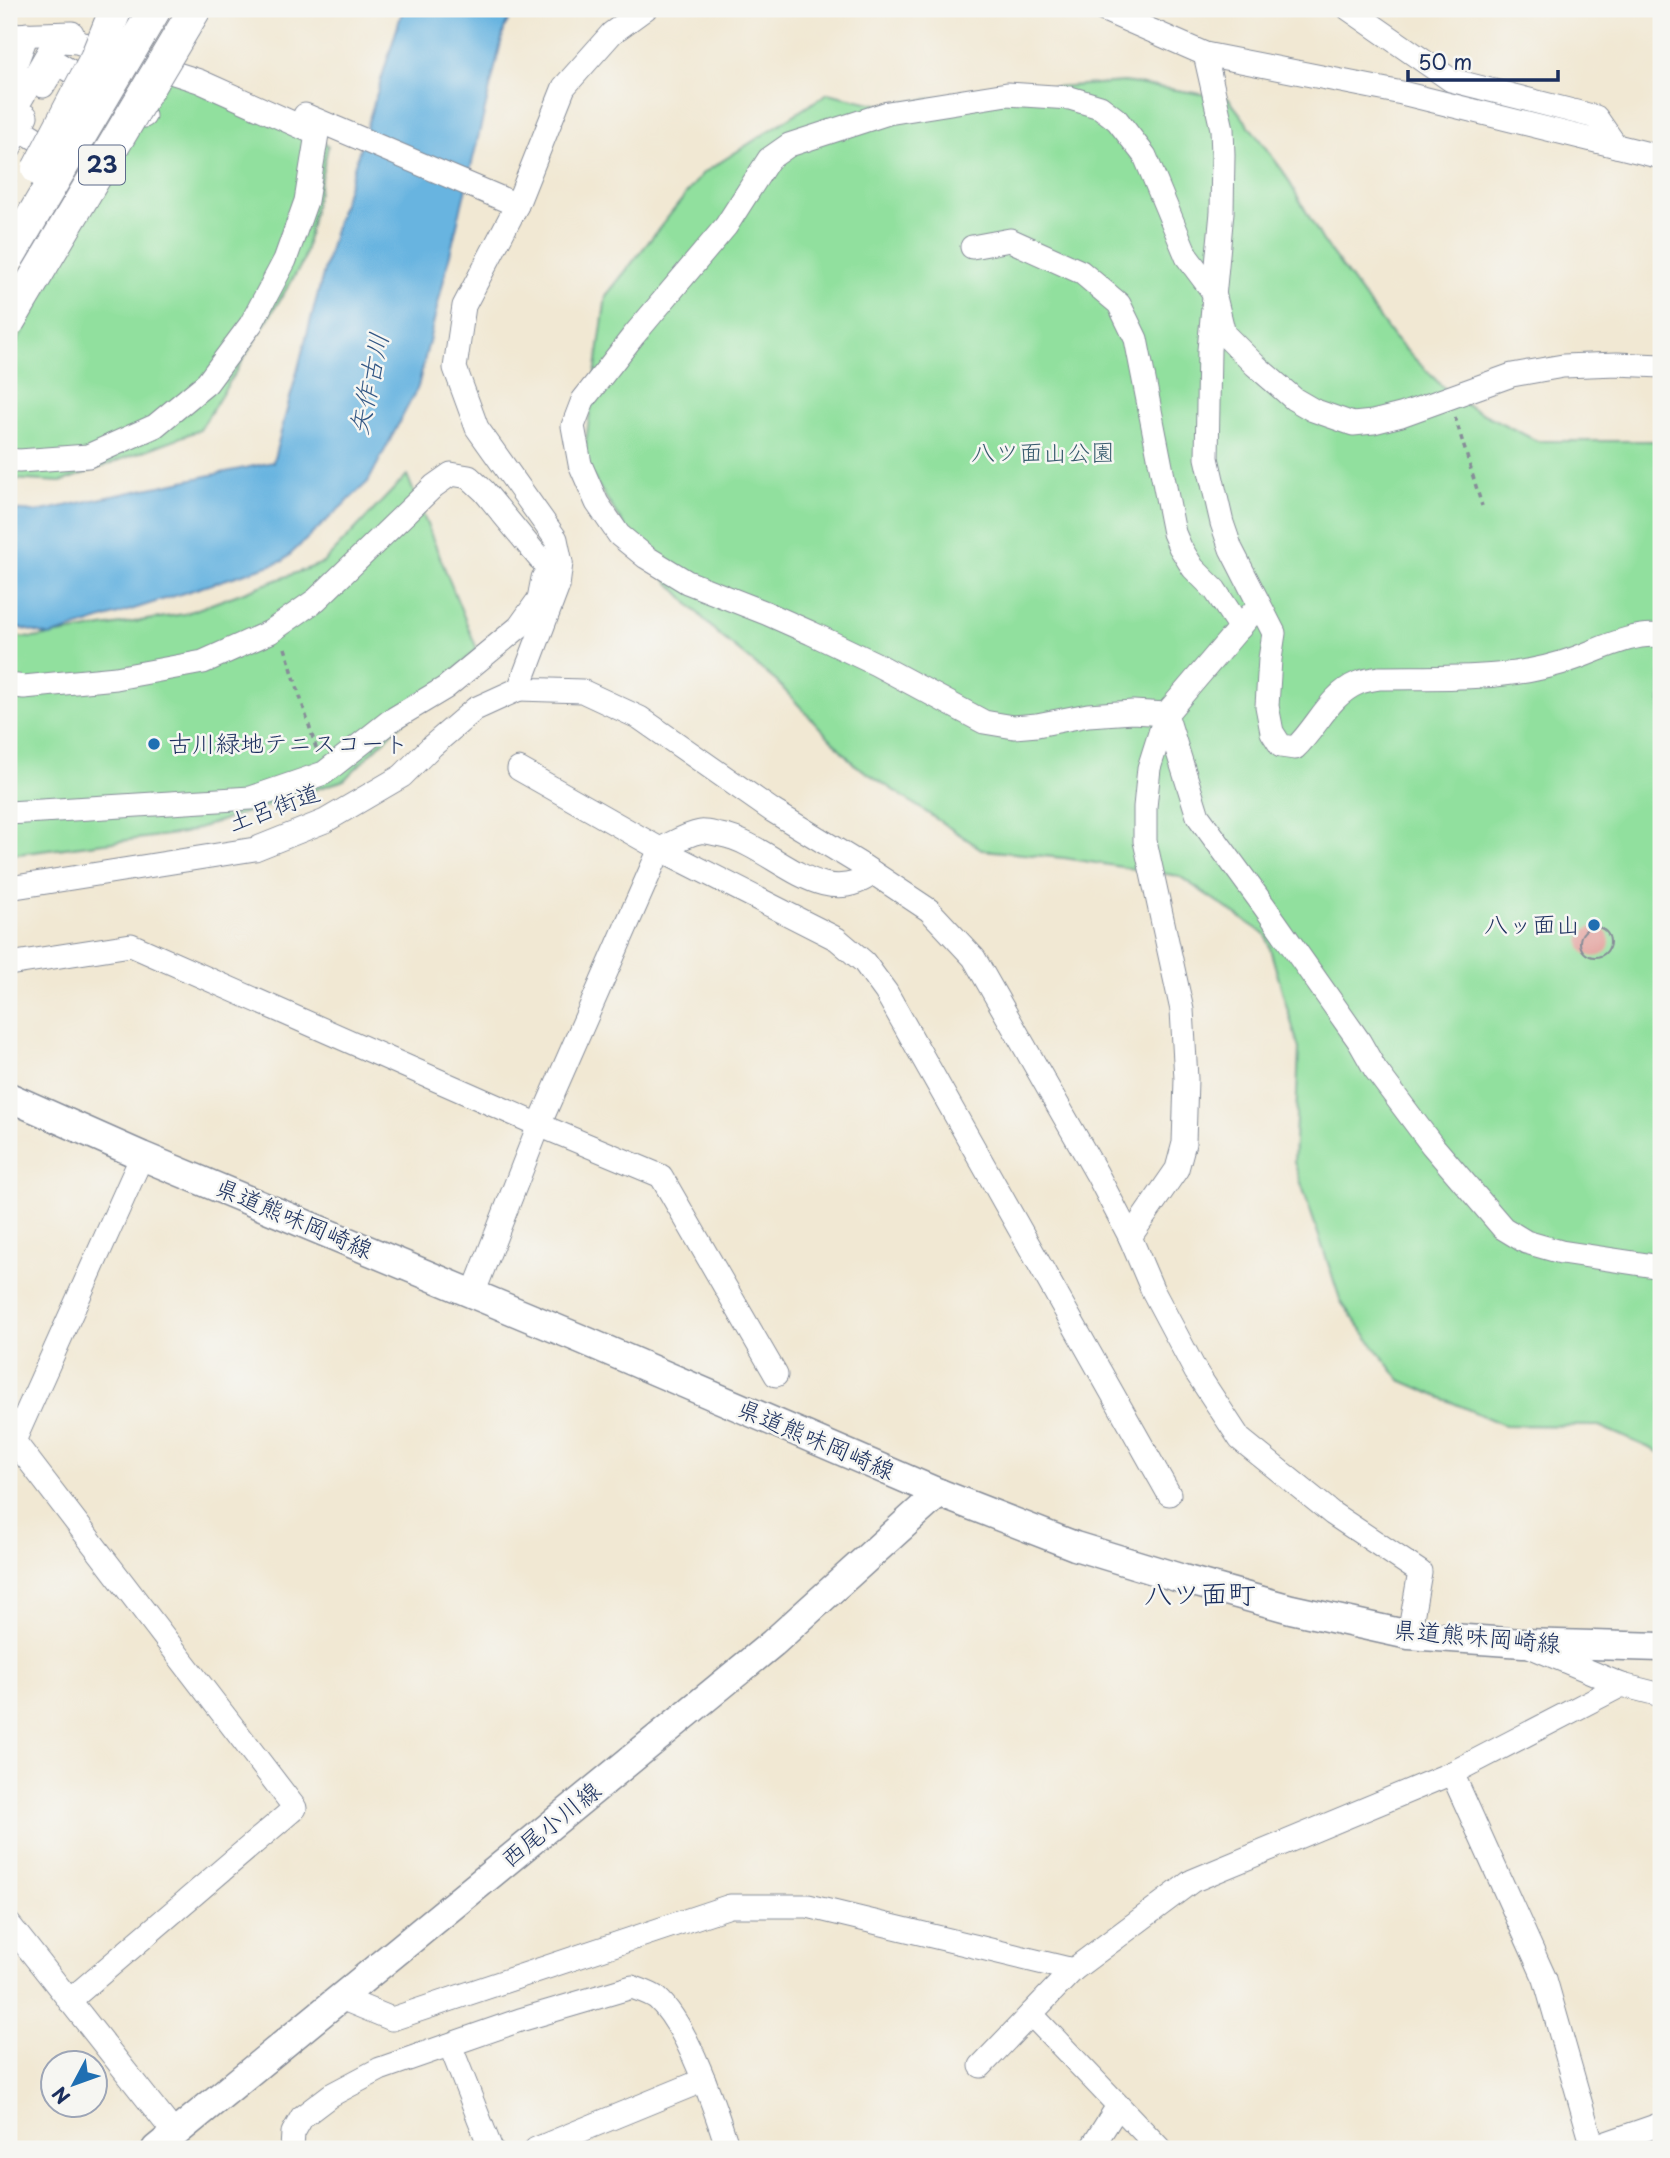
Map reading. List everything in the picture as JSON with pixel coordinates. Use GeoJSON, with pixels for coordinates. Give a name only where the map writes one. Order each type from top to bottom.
{"type":"FeatureCollection","features":[{"type":"Feature","properties":{"kind":"highway","name":"23"},"geometry":{"type":"LineString","coordinates":[[9,226],[96,58],[116,9]]}},
{"type":"Feature","properties":{"kind":"highway","name":"23"},"geometry":{"type":"LineString","coordinates":[[9,257],[155,9]]}},
{"type":"Feature","properties":{"kind":"highway","name":"23"},"geometry":{"type":"LineString","coordinates":[[9,321],[195,9]]}},
{"type":"Feature","properties":{"kind":"main road","name":"県道熊味岡崎線"},"geometry":{"type":"LineString","coordinates":[[9,1097],[142,1156],[939,1493],[1075,1546],[1291,1609],[1409,1635],[1523,1643],[1661,1647]]}},
{"type":"Feature","properties":{"kind":"main road","name":"西尾小川線"},"geometry":{"type":"LineString","coordinates":[[165,2142],[773,1643],[939,1493]]}},
{"type":"Feature","properties":{"kind":"street"},"geometry":{"type":"LineString","coordinates":[[9,813],[251,798],[324,773],[390,721],[445,688],[519,627],[539,599],[556,538],[477,428],[455,368],[464,306],[517,205],[564,87],[612,33],[645,9]]}},
{"type":"Feature","properties":{"kind":"street"},"geometry":{"type":"LineString","coordinates":[[1102,9],[1205,54],[1402,93],[1661,157]]}},
{"type":"Feature","properties":{"kind":"street"},"geometry":{"type":"LineString","coordinates":[[1349,9],[1451,80],[1596,117],[1616,146]]}},
{"type":"Feature","properties":{"kind":"street"},"geometry":{"type":"LineString","coordinates":[[9,82],[15,39],[79,33],[212,74],[517,205]]}},
{"type":"Feature","properties":{"kind":"street"},"geometry":{"type":"LineString","coordinates":[[9,460],[88,456],[155,426],[206,383],[251,324],[285,260],[306,201],[317,134],[199,81],[78,42],[62,41],[52,46],[12,133]]}},
{"type":"Feature","properties":{"kind":"street"},"geometry":{"type":"LineString","coordinates":[[1205,54],[1222,129],[1223,155],[1222,212],[1209,351],[1207,458],[1231,549],[1274,633],[1267,706],[1269,724],[1280,746],[1295,748],[1334,701],[1361,681],[1380,678],[1503,676],[1566,662],[1638,636],[1661,636]]}},
{"type":"Feature","properties":{"kind":"street"},"geometry":{"type":"LineString","coordinates":[[12,133],[57,62],[144,116]]}},
{"type":"Feature","properties":{"kind":"street"},"geometry":{"type":"LineString","coordinates":[[1166,714],[1133,712],[1088,715],[1014,727],[984,722],[876,664],[811,633],[766,612],[687,582],[646,557],[619,535],[597,503],[580,464],[573,426],[583,400],[726,226],[769,159],[789,145],[888,113],[1007,94],[1070,98],[1100,107],[1117,120],[1145,156],[1187,257],[1214,293],[1224,334],[1294,399],[1313,410],[1353,424],[1401,415],[1512,375],[1563,366],[1661,366]]}},
{"type":"Feature","properties":{"kind":"street"},"geometry":{"type":"LineString","coordinates":[[9,257],[27,270],[87,170],[60,153],[12,133]]}},
{"type":"Feature","properties":{"kind":"street"},"geometry":{"type":"LineString","coordinates":[[9,241],[60,153]]}},
{"type":"Feature","properties":{"kind":"street"},"geometry":{"type":"LineString","coordinates":[[972,247],[1010,240],[1081,272],[1119,304],[1136,338],[1174,533],[1193,568],[1214,590],[1240,628]]}},
{"type":"Feature","properties":{"kind":"street"},"geometry":{"type":"LineString","coordinates":[[9,284],[18,289],[9,305]]}},
{"type":"Feature","properties":{"kind":"street"},"geometry":{"type":"LineString","coordinates":[[9,685],[24,687],[116,678],[203,662],[279,627],[316,600],[433,486],[451,474],[469,477],[551,561],[558,586],[519,689],[582,691]]}},
{"type":"Feature","properties":{"kind":"street"},"geometry":{"type":"LineString","coordinates":[[1130,1237],[1177,1169],[1184,1143],[1186,1079],[1182,1010],[1145,841],[1149,768],[1166,714],[1259,605]]}},
{"type":"Feature","properties":{"kind":"street"},"geometry":{"type":"LineString","coordinates":[[536,644],[542,667],[553,679],[640,718],[773,811],[929,910],[974,958],[1130,1237],[1153,1291],[1196,1372],[1240,1439],[1333,1514],[1420,1572],[1409,1635]]}},
{"type":"Feature","properties":{"kind":"street","name":"土呂街道"},"geometry":{"type":"LineString","coordinates":[[9,888],[255,849],[326,821],[402,776],[475,709],[519,689]]}},
{"type":"Feature","properties":{"kind":"street"},"geometry":{"type":"LineString","coordinates":[[1166,714],[1198,816],[1288,939],[1359,1041],[1375,1069],[1432,1145],[1503,1228],[1526,1242],[1561,1252],[1661,1267]]}},
{"type":"Feature","properties":{"kind":"street"},"geometry":{"type":"LineString","coordinates":[[519,769],[660,849],[837,939],[864,962],[886,992],[1170,1494]]}},
{"type":"Feature","properties":{"kind":"street"},"geometry":{"type":"LineString","coordinates":[[473,1294],[539,1125],[660,849],[702,831],[744,841],[809,880],[836,886],[850,885],[865,880],[873,873]]}},
{"type":"Feature","properties":{"kind":"street"},"geometry":{"type":"LineString","coordinates":[[9,964],[131,945],[539,1125],[662,1176],[776,1375]]}},
{"type":"Feature","properties":{"kind":"street"},"geometry":{"type":"LineString","coordinates":[[69,2001],[295,1808],[14,1441],[142,1156]]}},
{"type":"Feature","properties":{"kind":"street"},"geometry":{"type":"LineString","coordinates":[[1523,1643],[1622,1685],[1661,1695]]}},
{"type":"Feature","properties":{"kind":"street"},"geometry":{"type":"LineString","coordinates":[[981,2066],[1073,1970],[1192,1881],[1452,1773],[1622,1685]]}},
{"type":"Feature","properties":{"kind":"street"},"geometry":{"type":"LineString","coordinates":[[1452,1773],[1545,1979],[1591,2148],[1661,2124]]}},
{"type":"Feature","properties":{"kind":"street"},"geometry":{"type":"LineString","coordinates":[[341,1997],[392,2020],[730,1906],[808,1906],[1073,1970]]}},
{"type":"Feature","properties":{"kind":"street"},"geometry":{"type":"LineString","coordinates":[[9,1924],[69,2001],[165,2142]]}},
{"type":"Feature","properties":{"kind":"street"},"geometry":{"type":"LineString","coordinates":[[292,2149],[293,2133],[302,2116],[331,2095],[380,2069],[520,2020],[632,1987],[655,1997],[675,2019],[704,2080],[728,2149]]}},
{"type":"Feature","properties":{"kind":"street"},"geometry":{"type":"LineString","coordinates":[[1031,2014],[1160,2149]]}},
{"type":"Feature","properties":{"kind":"street"},"geometry":{"type":"LineString","coordinates":[[450,2045],[491,2149]]}},
{"type":"Feature","properties":{"kind":"street"},"geometry":{"type":"LineString","coordinates":[[536,2149],[704,2080]]}},
{"type":"Feature","properties":{"kind":"street"},"geometry":{"type":"LineString","coordinates":[[1091,2149],[1118,2106]]}},
{"type":"Feature","properties":{"kind":"path"},"geometry":{"type":"LineString","coordinates":[[1449,399],[1482,506]]}},
{"type":"Feature","properties":{"kind":"path"},"geometry":{"type":"LineString","coordinates":[[279,627],[324,773]]}},
{"type":"Feature","properties":{"kind":"green space"},"geometry":{"type":"Polygon","coordinates":[[[169,66],[301,120],[328,146],[303,262],[200,430],[61,482],[9,479],[9,356],[169,66]]]}},
{"type":"Feature","properties":{"kind":"green space","name":"八ツ面山公園"},"geometry":{"type":"Polygon","coordinates":[[[1124,82],[1228,98],[1283,171],[1323,241],[1394,338],[1456,400],[1537,441],[1661,441],[1661,1453],[1599,1426],[1504,1425],[1400,1380],[1341,1302],[1294,1162],[1299,1049],[1266,935],[1179,876],[1064,858],[983,850],[854,764],[777,682],[717,633],[644,557],[583,462],[606,296],[702,174],[828,93],[880,105],[987,92],[1124,82]]]}},
{"type":"Feature","properties":{"kind":"green space"},"geometry":{"type":"Polygon","coordinates":[[[407,475],[477,649],[344,780],[184,833],[9,855],[9,636],[33,638],[184,614],[323,563],[407,475]]]}},
{"type":"Feature","properties":{"kind":"water","name":"矢作古川"},"geometry":{"type":"Polygon","coordinates":[[[403,9],[516,9],[505,26],[418,387],[368,482],[283,561],[50,636],[9,625],[9,510],[37,512],[273,462],[335,229],[403,9]]]}},
{"type":"Feature","properties":{"kind":"building"},"geometry":{"type":"Polygon","coordinates":[[[1595,927],[1606,931],[1610,942],[1606,953],[1595,957],[1584,953],[1580,942],[1584,931],[1595,927]]]}},
{"type":"Feature","properties":{"kind":"place","name":"古川緑地テニスコート"},"geometry":{"type":"Point","coordinates":[154,744]}},
{"type":"Feature","properties":{"kind":"place","name":"八ッ面山"},"geometry":{"type":"Point","coordinates":[1594,925]}},
{"type":"Feature","properties":{"kind":"district","name":"八ツ面町"},"geometry":{"type":"Point","coordinates":[1200,1594]}}]}
